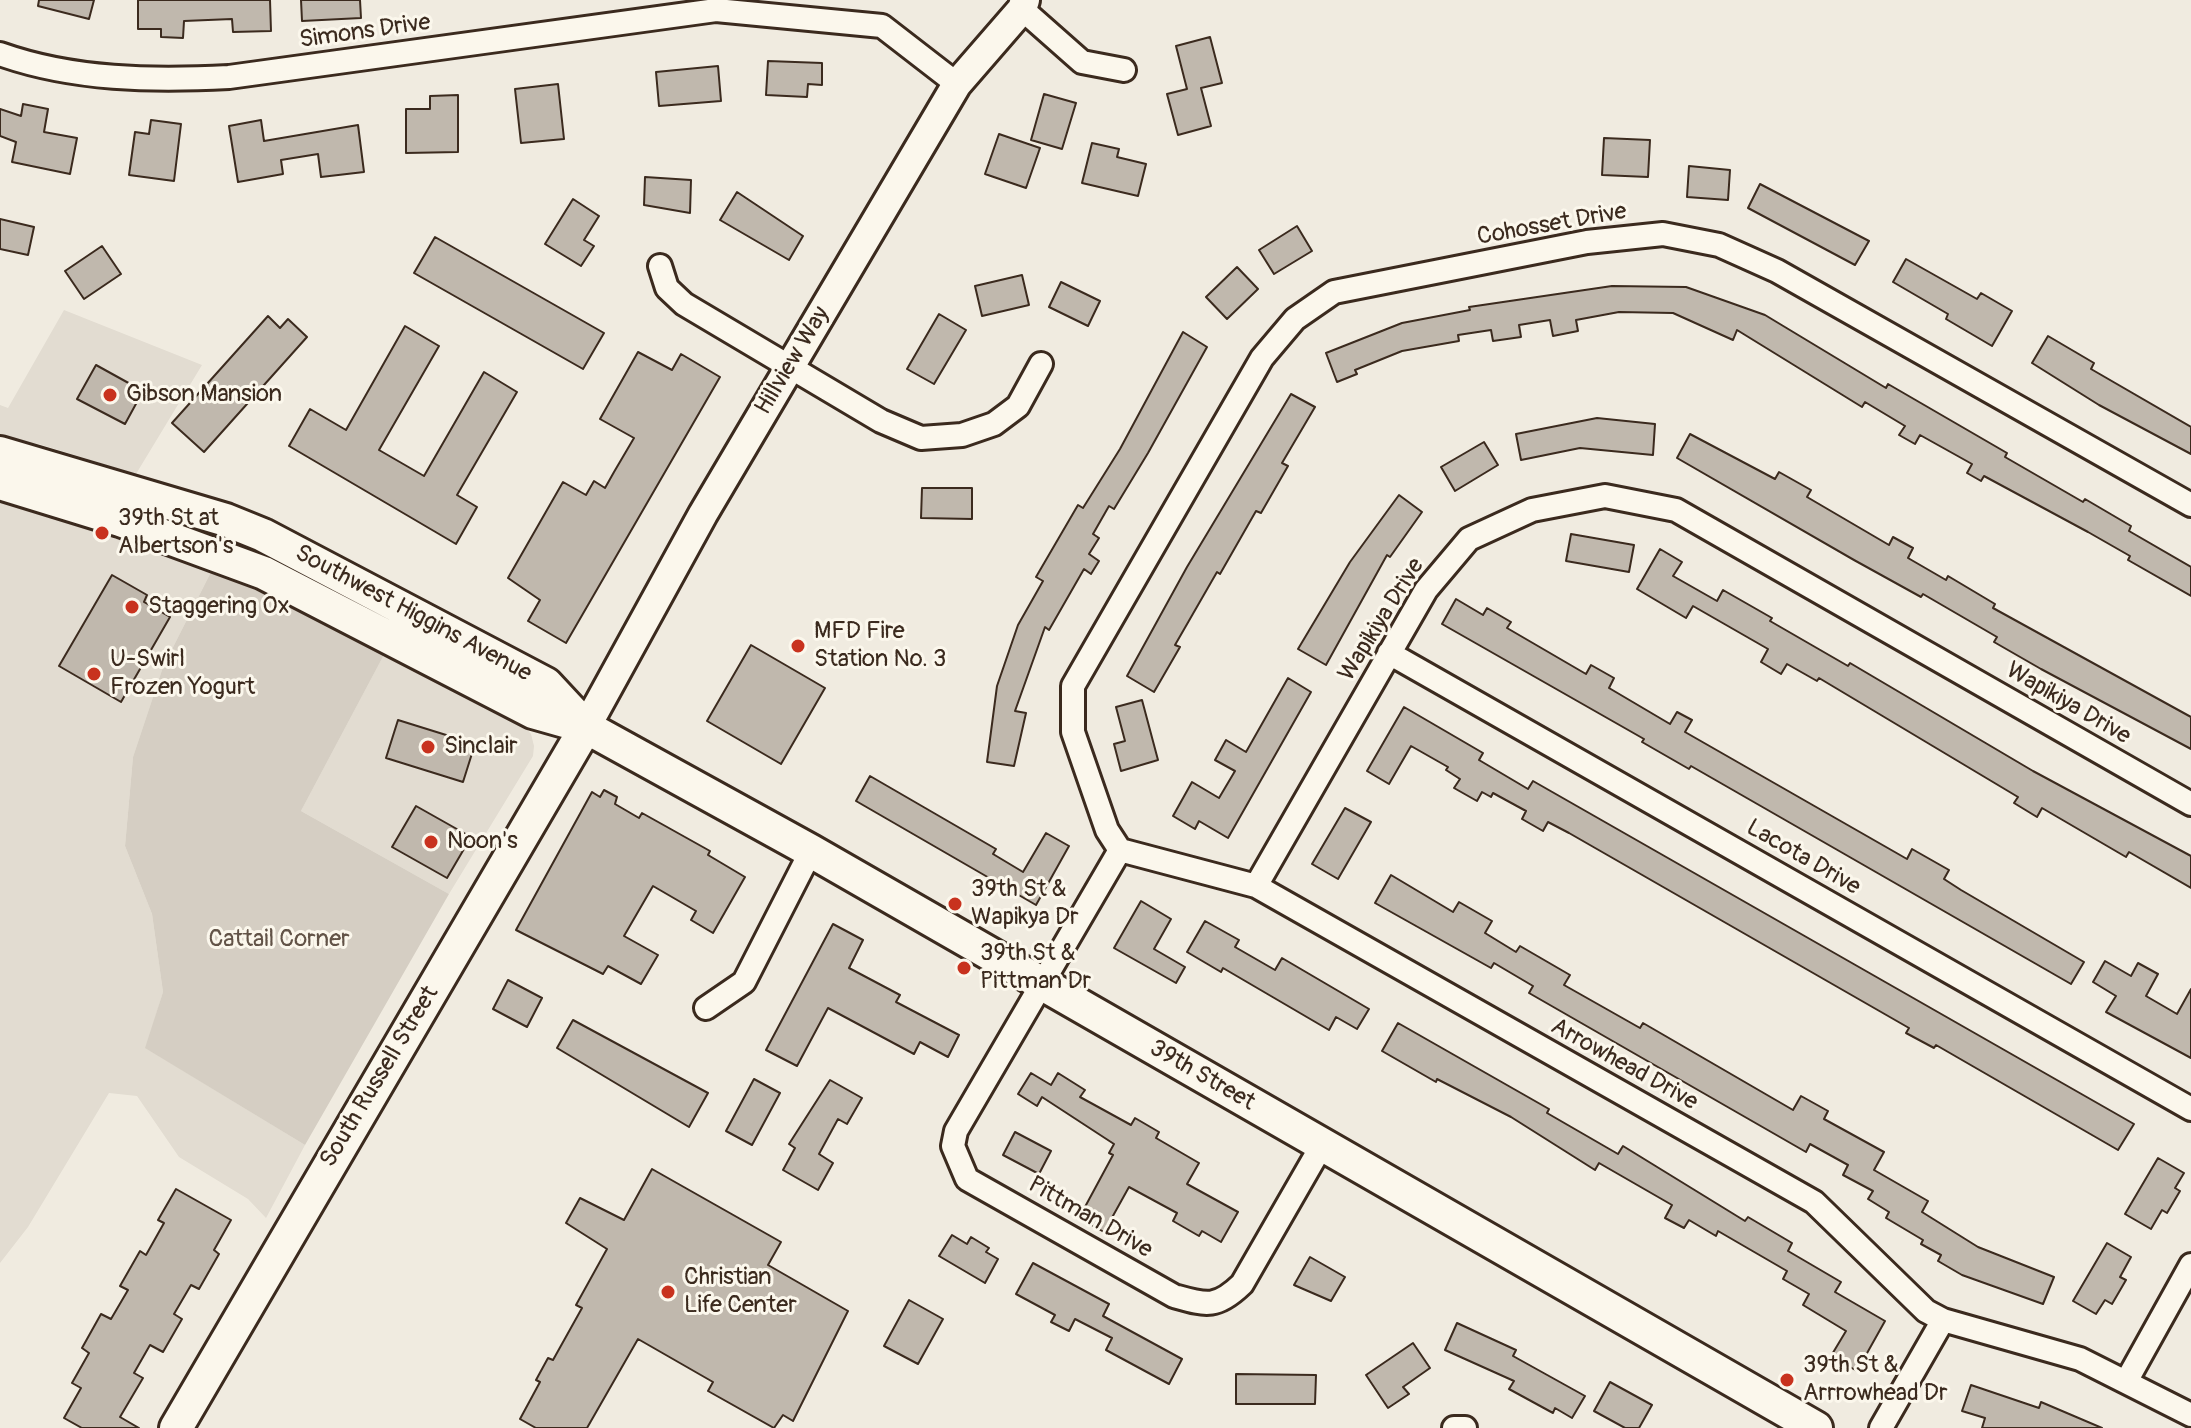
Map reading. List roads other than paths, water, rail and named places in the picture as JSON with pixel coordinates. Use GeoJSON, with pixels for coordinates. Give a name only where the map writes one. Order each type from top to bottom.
{"type":"FeatureCollection","features":[{"type":"Feature","properties":{"kind":"main road","name":"Southwest Higgins Avenue"},"geometry":{"type":"LineString","coordinates":[[1,473],[264,573],[533,712],[586,727]]}},
{"type":"Feature","properties":{"kind":"main road","name":"Southwest Higgins Avenue"},"geometry":{"type":"LineString","coordinates":[[1,473],[33,475],[225,535],[263,535],[546,684],[586,727]]}},
{"type":"Feature","properties":{"kind":"main road","name":"39th Street"},"geometry":{"type":"LineString","coordinates":[[586,727],[811,851],[1816,1428]]}},
{"type":"Feature","properties":{"kind":"main road","name":"South Russell Street"},"geometry":{"type":"LineString","coordinates":[[176,1428],[586,727]]}},
{"type":"Feature","properties":{"kind":"street"},"geometry":{"type":"LineString","coordinates":[[1031,3],[1082,62],[1124,70]]}},
{"type":"Feature","properties":{"kind":"street","name":"Hillview Way"},"geometry":{"type":"LineString","coordinates":[[586,727],[703,514],[957,84],[1031,3]]}},
{"type":"Feature","properties":{"kind":"street","name":"Simons Drive"},"geometry":{"type":"LineString","coordinates":[[0,54],[47,68],[105,75],[161,80],[229,77],[716,10],[882,26],[957,84]]}},
{"type":"Feature","properties":{"kind":"street","name":"Cohosset Drive"},"geometry":{"type":"LineString","coordinates":[[1120,850],[1107,830],[1073,732],[1073,686],[1262,358],[1295,319],[1334,292],[1587,242],[1663,234],[1719,245],[1777,271],[2191,505]]}},
{"type":"Feature","properties":{"kind":"street"},"geometry":{"type":"LineString","coordinates":[[660,266],[667,288],[684,304],[881,421],[921,438],[962,435],[994,424],[1018,406],[1041,364]]}},
{"type":"Feature","properties":{"kind":"street","name":"Wapikiya Drive"},"geometry":{"type":"LineString","coordinates":[[1256,886],[1426,590],[1469,539],[1532,510],[1605,496],[1676,510],[2191,804]]}},
{"type":"Feature","properties":{"kind":"street","name":"Lacota Drive"},"geometry":{"type":"LineString","coordinates":[[1389,653],[2191,1109]]}},
{"type":"Feature","properties":{"kind":"street"},"geometry":{"type":"LineString","coordinates":[[1043,985],[1120,850],[1256,886]]}},
{"type":"Feature","properties":{"kind":"street"},"geometry":{"type":"LineString","coordinates":[[706,1008],[744,982],[811,851]]}},
{"type":"Feature","properties":{"kind":"street","name":"Arrowhead Drive"},"geometry":{"type":"LineString","coordinates":[[1256,886],[1814,1202],[1926,1311],[1943,1320],[2080,1359],[2127,1380],[2191,1415]]}},
{"type":"Feature","properties":{"kind":"street","name":"Pittman Drive"},"geometry":{"type":"LineString","coordinates":[[1043,985],[956,1131],[953,1146],[967,1179],[1174,1296],[1208,1305],[1228,1298],[1242,1284],[1322,1145]]}},
{"type":"Feature","properties":{"kind":"street"},"geometry":{"type":"LineString","coordinates":[[2127,1380],[2191,1265]]}},
{"type":"Feature","properties":{"kind":"street"},"geometry":{"type":"LineString","coordinates":[[1881,1428],[1943,1320]]}},
{"type":"Feature","properties":{"kind":"street"},"geometry":{"type":"LineString","coordinates":[[1454,1428],[1465,1428]]}},
{"type":"Feature","properties":{"kind":"place","name":"Gibson Mansion"},"geometry":{"type":"Point","coordinates":[110,395]}},
{"type":"Feature","properties":{"kind":"place","name":"39th St at Albertson's"},"geometry":{"type":"Point","coordinates":[102,533]}},
{"type":"Feature","properties":{"kind":"place","name":"Staggering Ox"},"geometry":{"type":"Point","coordinates":[132,607]}},
{"type":"Feature","properties":{"kind":"place","name":"MFD Fire Station No. 3"},"geometry":{"type":"Point","coordinates":[798,646]}},
{"type":"Feature","properties":{"kind":"place","name":"U-Swirl Frozen Yogurt"},"geometry":{"type":"Point","coordinates":[94,674]}},
{"type":"Feature","properties":{"kind":"place","name":"Sinclair"},"geometry":{"type":"Point","coordinates":[428,747]}},
{"type":"Feature","properties":{"kind":"place","name":"Noon's"},"geometry":{"type":"Point","coordinates":[431,842]}},
{"type":"Feature","properties":{"kind":"place","name":"39th St & Wapikya Dr"},"geometry":{"type":"Point","coordinates":[955,904]}},
{"type":"Feature","properties":{"kind":"place","name":"39th St & Pittman Dr"},"geometry":{"type":"Point","coordinates":[964,968]}},
{"type":"Feature","properties":{"kind":"place","name":"Christian Life Center"},"geometry":{"type":"Point","coordinates":[668,1292]}},
{"type":"Feature","properties":{"kind":"place","name":"39th St & Arrrowhead Dr"},"geometry":{"type":"Point","coordinates":[1787,1380]}},
{"type":"Feature","properties":{"kind":"park label","name":"Cattail Corner"},"geometry":{"type":"Point","coordinates":[279,940]}}]}
